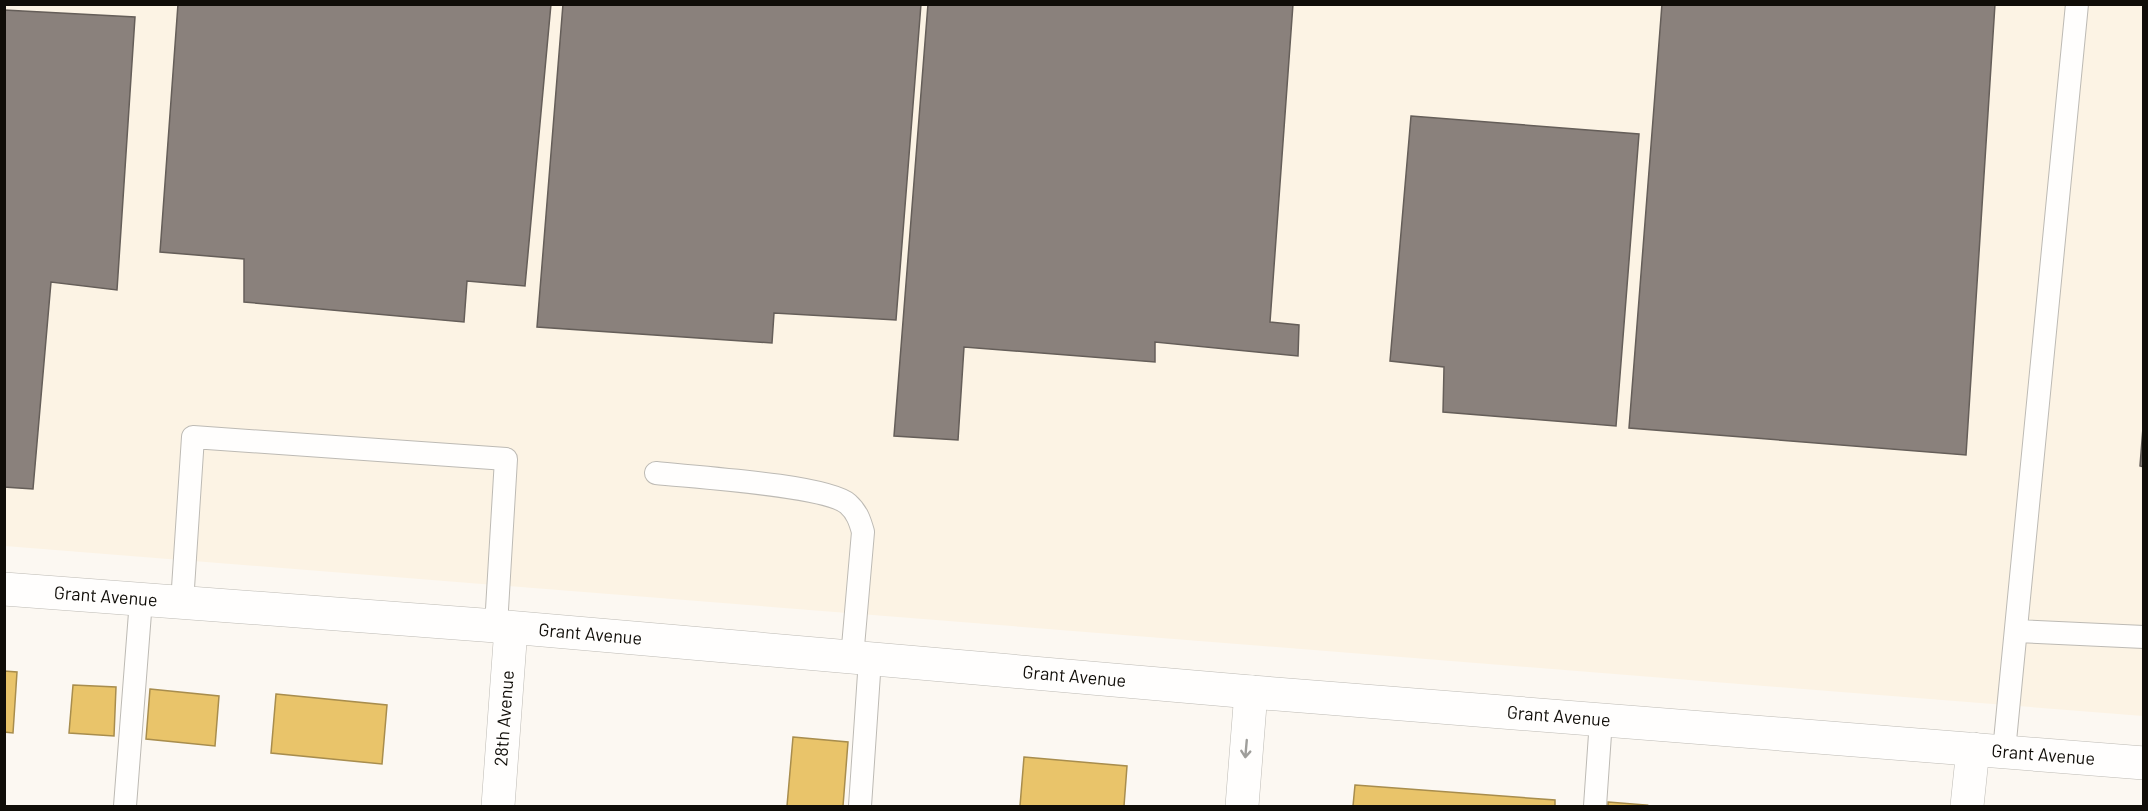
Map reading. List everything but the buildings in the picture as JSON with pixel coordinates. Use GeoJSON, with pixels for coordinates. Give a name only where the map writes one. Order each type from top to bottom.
{"type":"FeatureCollection","features":[{"type":"Feature","properties":{"kind":"street","name":"Grant Avenue"},"geometry":{"type":"LineString","coordinates":[[4,589],[504,627],[1251,692],[2144,763]]}},
{"type":"Feature","properties":{"kind":"street","name":"28th Avenue"},"geometry":{"type":"LineString","coordinates":[[498,807],[504,627]]}},
{"type":"Feature","properties":{"kind":"street"},"geometry":{"type":"LineString","coordinates":[[1242,807],[1251,692]]}},
{"type":"Feature","properties":{"kind":"street"},"geometry":{"type":"LineString","coordinates":[[1967,807],[1988,750]]}},
{"type":"Feature","properties":{"kind":"lane"},"geometry":{"type":"LineString","coordinates":[[1988,750],[2016,631],[2077,4]]}},
{"type":"Feature","properties":{"kind":"lane"},"geometry":{"type":"LineString","coordinates":[[182,603],[193,437],[506,459],[504,627]]}},
{"type":"Feature","properties":{"kind":"lane"},"geometry":{"type":"LineString","coordinates":[[656,473],[800,489],[847,503],[858,516],[864,532],[860,807]]}},
{"type":"Feature","properties":{"kind":"lane"},"geometry":{"type":"LineString","coordinates":[[124,807],[141,600]]}},
{"type":"Feature","properties":{"kind":"lane"},"geometry":{"type":"LineString","coordinates":[[2016,631],[2144,637]]}},
{"type":"Feature","properties":{"kind":"lane"},"geometry":{"type":"LineString","coordinates":[[1595,807],[1601,720]]}},
{"type":"Feature","properties":{"kind":"shaded area"},"geometry":{"type":"Polygon","coordinates":[[[4,5],[2143,5],[2143,716],[5,546],[4,5]]]}}]}
